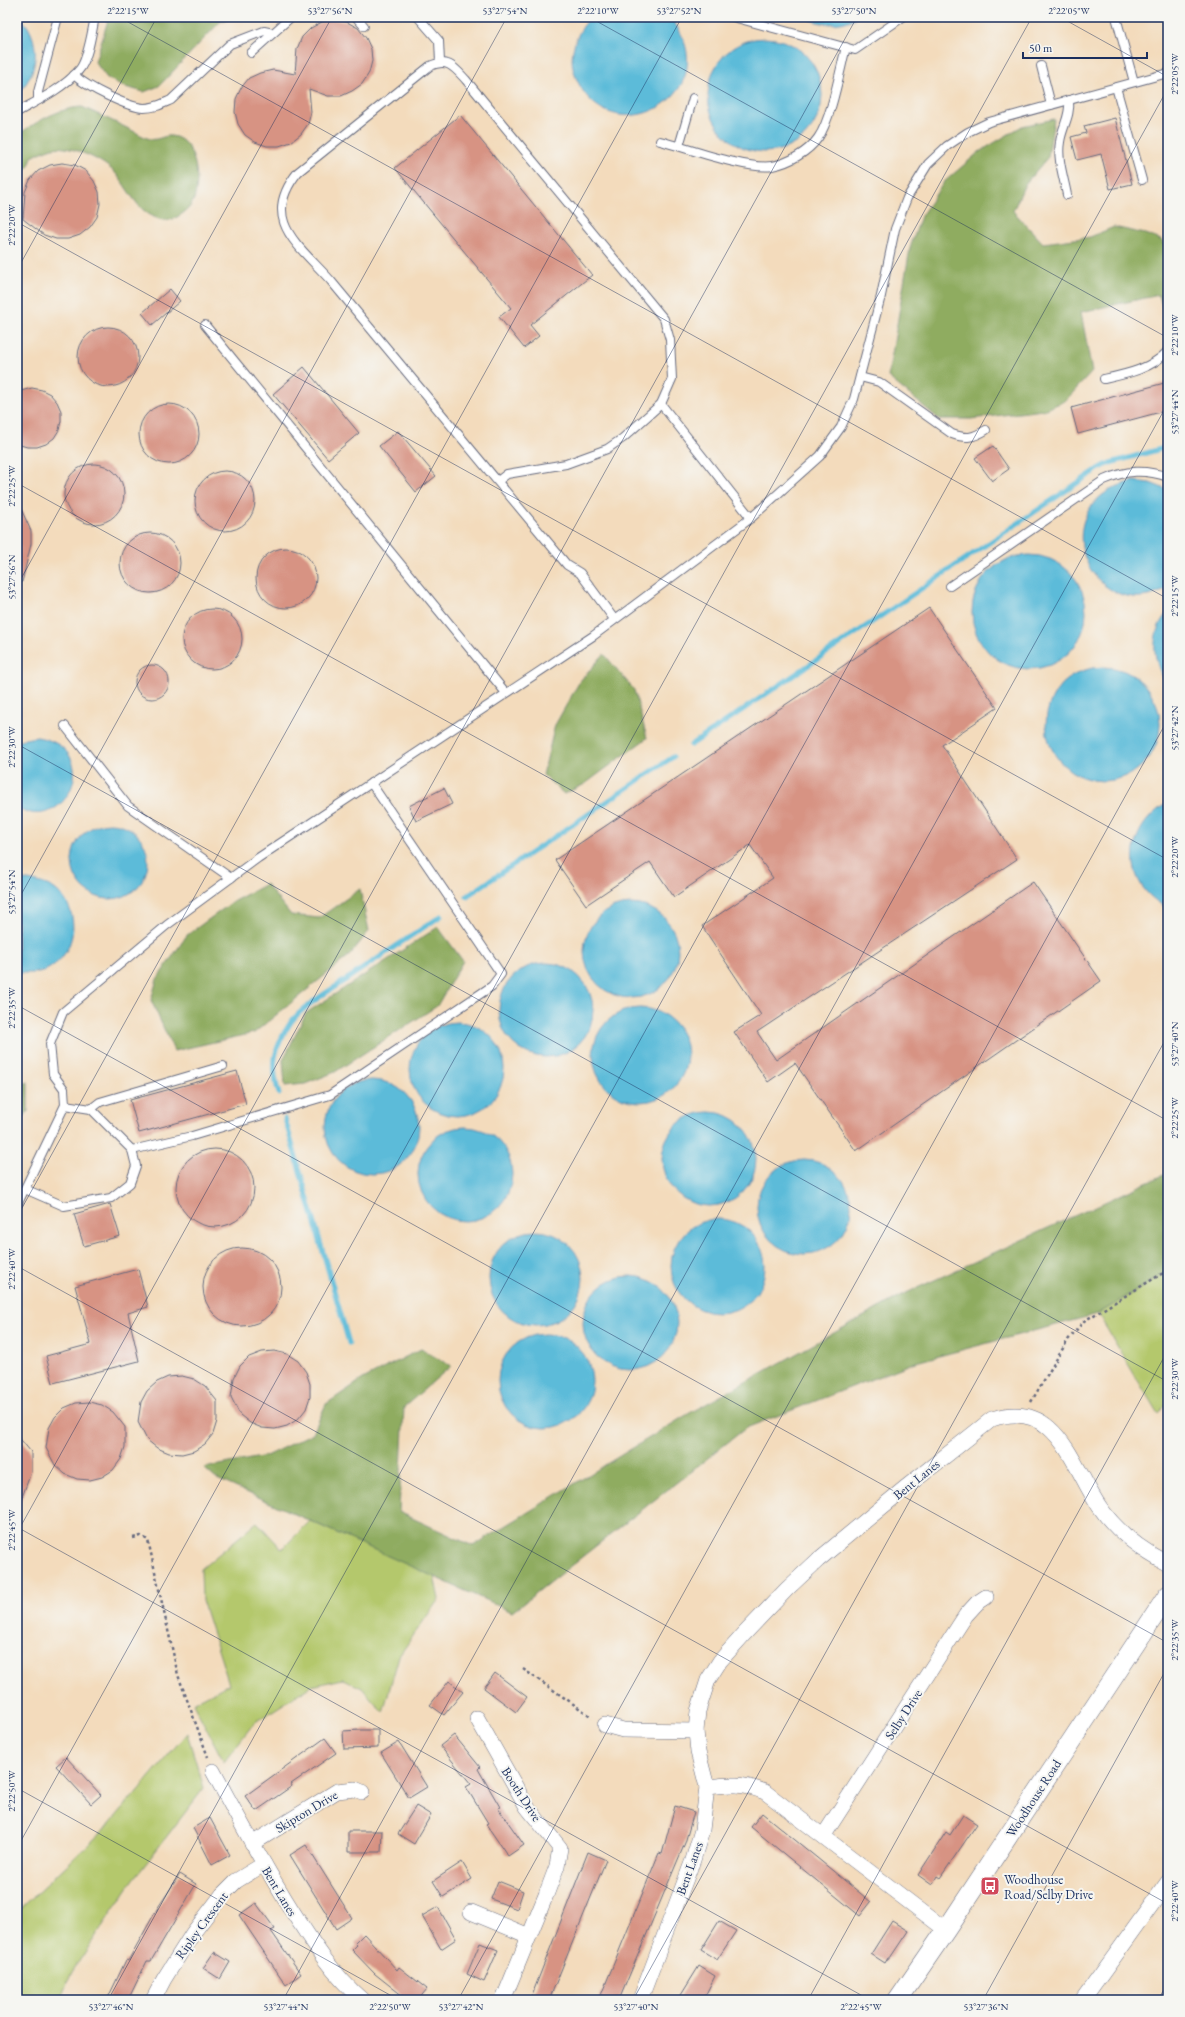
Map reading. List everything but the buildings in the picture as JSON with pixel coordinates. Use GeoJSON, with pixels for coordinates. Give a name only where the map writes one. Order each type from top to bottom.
{"type":"FeatureCollection","features":[{"type":"Feature","properties":{"kind":"street","name":"Bent Lanes"},"geometry":{"type":"LineString","coordinates":[[640,2000],[693,1860],[702,1830],[707,1787],[698,1752],[696,1731],[698,1711],[708,1680],[720,1661],[787,1589],[824,1556],[976,1430],[992,1419],[1008,1414],[1024,1414]]}},
{"type":"Feature","properties":{"kind":"street"},"geometry":{"type":"LineString","coordinates":[[1024,1414],[1039,1421],[1053,1432],[1066,1446],[1099,1506],[1115,1525],[1132,1542],[1151,1556],[1168,1564]]}},
{"type":"Feature","properties":{"kind":"street","name":"Woodhouse Road"},"geometry":{"type":"LineString","coordinates":[[898,2000],[1168,1595]]}},
{"type":"Feature","properties":{"kind":"street","name":"Selby Drive"},"geometry":{"type":"LineString","coordinates":[[824,1835],[966,1615],[986,1597]]}},
{"type":"Feature","properties":{"kind":"street","name":"Booth Drive"},"geometry":{"type":"LineString","coordinates":[[477,1718],[527,1807],[560,1848],[557,1866],[502,2000]]}},
{"type":"Feature","properties":{"kind":"street"},"geometry":{"type":"LineString","coordinates":[[604,1724],[623,1730],[696,1731]]}},
{"type":"Feature","properties":{"kind":"street","name":"Bent Lanes"},"geometry":{"type":"LineString","coordinates":[[213,1771],[252,1844],[320,1954],[340,1979],[362,2000]]}},
{"type":"Feature","properties":{"kind":"street"},"geometry":{"type":"LineString","coordinates":[[707,1787],[732,1784],[749,1786],[765,1792],[824,1835],[946,1930]]}},
{"type":"Feature","properties":{"kind":"street","name":"Skipton Drive"},"geometry":{"type":"LineString","coordinates":[[252,1844],[337,1791],[355,1789],[362,1792]]}},
{"type":"Feature","properties":{"kind":"street","name":"Ripley Crescent"},"geometry":{"type":"LineString","coordinates":[[154,2000],[164,1979],[193,1933],[222,1895],[236,1882],[264,1864]]}},
{"type":"Feature","properties":{"kind":"street"},"geometry":{"type":"LineString","coordinates":[[1083,2000],[1168,1882]]}},
{"type":"Feature","properties":{"kind":"street"},"geometry":{"type":"LineString","coordinates":[[471,1912],[529,1936]]}},
{"type":"Feature","properties":{"kind":"lane"},"geometry":{"type":"LineString","coordinates":[[38,100],[38,92],[58,17]]}},
{"type":"Feature","properties":{"kind":"lane"},"geometry":{"type":"LineString","coordinates":[[17,112],[54,91],[79,70],[83,63],[95,17]]}},
{"type":"Feature","properties":{"kind":"lane"},"geometry":{"type":"LineString","coordinates":[[251,53],[291,17]]}},
{"type":"Feature","properties":{"kind":"lane"},"geometry":{"type":"LineString","coordinates":[[356,17],[364,26]]}},
{"type":"Feature","properties":{"kind":"lane"},"geometry":{"type":"LineString","coordinates":[[418,17],[439,41],[440,62]]}},
{"type":"Feature","properties":{"kind":"lane"},"geometry":{"type":"LineString","coordinates":[[733,17],[855,50],[903,17]]}},
{"type":"Feature","properties":{"kind":"lane"},"geometry":{"type":"LineString","coordinates":[[1116,17],[1134,82]]}},
{"type":"Feature","properties":{"kind":"lane"},"geometry":{"type":"LineString","coordinates":[[74,75],[91,88],[104,94],[143,108],[151,108],[160,106],[171,100],[230,44],[264,31],[273,33]]}},
{"type":"Feature","properties":{"kind":"lane"},"geometry":{"type":"LineString","coordinates":[[660,141],[753,166],[772,166],[789,161],[804,151],[818,138],[821,133],[826,123],[846,48]]}},
{"type":"Feature","properties":{"kind":"lane"},"geometry":{"type":"LineString","coordinates":[[498,481],[507,474],[566,464],[607,449],[623,438],[661,404],[672,379],[670,340],[664,319],[466,80],[449,64],[440,62],[430,66],[298,172],[284,191],[281,213],[286,229],[290,235],[567,565],[580,573],[614,619]]}},
{"type":"Feature","properties":{"kind":"lane"},"geometry":{"type":"LineString","coordinates":[[1041,66],[1051,105]]}},
{"type":"Feature","properties":{"kind":"lane"},"geometry":{"type":"LineString","coordinates":[[17,1205],[65,1104],[64,1089],[54,1074],[50,1044],[63,1012],[167,925],[258,858],[593,636],[751,518],[820,456],[841,427],[854,399],[881,296],[895,229],[910,193],[928,164],[946,146],[968,132],[989,122],[1168,73]]}},
{"type":"Feature","properties":{"kind":"lane"},"geometry":{"type":"LineString","coordinates":[[1116,87],[1142,180]]}},
{"type":"Feature","properties":{"kind":"lane"},"geometry":{"type":"LineString","coordinates":[[679,146],[693,98]]}},
{"type":"Feature","properties":{"kind":"lane"},"geometry":{"type":"LineString","coordinates":[[1067,195],[1059,154],[1060,142],[1068,118],[1069,100]]}},
{"type":"Feature","properties":{"kind":"lane"},"geometry":{"type":"LineString","coordinates":[[205,325],[506,693]]}},
{"type":"Feature","properties":{"kind":"lane"},"geometry":{"type":"LineString","coordinates":[[1104,379],[1134,372],[1160,360],[1168,351]]}},
{"type":"Feature","properties":{"kind":"lane"},"geometry":{"type":"LineString","coordinates":[[860,377],[879,382],[952,434],[963,438],[974,437],[986,430]]}},
{"type":"Feature","properties":{"kind":"lane"},"geometry":{"type":"LineString","coordinates":[[661,404],[751,518]]}},
{"type":"Feature","properties":{"kind":"lane"},"geometry":{"type":"LineString","coordinates":[[950,586],[1104,480],[1129,471],[1141,471],[1168,478]]}},
{"type":"Feature","properties":{"kind":"lane"},"geometry":{"type":"LineString","coordinates":[[65,726],[128,806],[231,878]]}},
{"type":"Feature","properties":{"kind":"lane"},"geometry":{"type":"LineString","coordinates":[[132,1150],[200,1134],[330,1095],[492,986],[501,974],[371,783]]}},
{"type":"Feature","properties":{"kind":"lane"},"geometry":{"type":"LineString","coordinates":[[91,1109],[100,1102],[223,1066]]}},
{"type":"Feature","properties":{"kind":"lane"},"geometry":{"type":"LineString","coordinates":[[25,1189],[64,1206],[110,1198],[130,1183],[136,1166],[132,1150],[91,1109],[65,1104]]}},
{"type":"Feature","properties":{"kind":"path"},"geometry":{"type":"LineString","coordinates":[[1024,1414],[1055,1361],[1084,1321],[1168,1270]]}},
{"type":"Feature","properties":{"kind":"path"},"geometry":{"type":"LineString","coordinates":[[133,1538],[141,1536],[148,1540],[178,1675],[213,1771]]}},
{"type":"Feature","properties":{"kind":"path"},"geometry":{"type":"LineString","coordinates":[[523,1669],[604,1724]]}},
{"type":"Feature","properties":{"kind":"green space"},"geometry":{"type":"Polygon","coordinates":[[[109,17],[233,17],[220,22],[159,86],[144,92],[125,87],[107,78],[95,62],[109,17]]]}},
{"type":"Feature","properties":{"kind":"green space"},"geometry":{"type":"Polygon","coordinates":[[[82,107],[147,138],[155,139],[171,136],[180,139],[187,145],[192,154],[197,176],[195,197],[189,208],[182,214],[170,220],[163,220],[155,217],[136,202],[117,175],[105,164],[78,151],[60,147],[52,148],[32,157],[29,166],[17,176],[17,135],[56,113],[82,107]]]}},
{"type":"Feature","properties":{"kind":"green space"},"geometry":{"type":"Polygon","coordinates":[[[1054,119],[1048,157],[1025,184],[1013,211],[1043,243],[1090,237],[1114,227],[1145,234],[1161,240],[1168,250],[1168,326],[1159,295],[1081,312],[1092,372],[1065,401],[1043,410],[971,419],[939,419],[888,377],[910,248],[921,216],[944,182],[979,152],[1022,126],[1054,119]]]}},
{"type":"Feature","properties":{"kind":"green space"},"geometry":{"type":"Polygon","coordinates":[[[604,654],[634,690],[647,738],[585,784],[564,794],[543,775],[555,725],[580,681],[604,654]]]}},
{"type":"Feature","properties":{"kind":"green space"},"geometry":{"type":"Polygon","coordinates":[[[266,884],[291,915],[319,918],[360,889],[369,931],[350,955],[254,1033],[174,1051],[151,1000],[157,979],[187,935],[234,901],[266,884]]]}},
{"type":"Feature","properties":{"kind":"green space"},"geometry":{"type":"Polygon","coordinates":[[[438,927],[463,961],[437,1006],[335,1072],[305,1084],[285,1086],[283,1060],[306,1013],[438,927]]]}},
{"type":"Feature","properties":{"kind":"green space"},"geometry":{"type":"Polygon","coordinates":[[[28,1082],[28,1111],[17,1127],[17,1086],[28,1082]]]}},
{"type":"Feature","properties":{"kind":"green space"},"geometry":{"type":"Polygon","coordinates":[[[1168,1173],[1168,1271],[1098,1314],[916,1362],[746,1428],[512,1612],[215,1478],[204,1468],[266,1456],[313,1433],[326,1404],[363,1379],[421,1349],[451,1366],[404,1407],[399,1512],[473,1546],[688,1414],[904,1294],[1168,1173]]]}},
{"type":"Feature","properties":{"kind":"green space"},"geometry":{"type":"Polygon","coordinates":[[[1168,1271],[1168,1404],[1158,1414],[1098,1314],[1168,1271]]]}},
{"type":"Feature","properties":{"kind":"green space"},"geometry":{"type":"Polygon","coordinates":[[[310,1521],[434,1576],[439,1599],[399,1656],[383,1712],[362,1688],[343,1679],[311,1686],[254,1723],[224,1762],[193,1703],[229,1684],[202,1600],[201,1569],[257,1522],[282,1549],[310,1521]]]}},
{"type":"Feature","properties":{"kind":"green space"},"geometry":{"type":"Polygon","coordinates":[[[187,1733],[204,1788],[131,1883],[72,1972],[60,2000],[17,2000],[17,1912],[106,1828],[187,1733]]]}},
{"type":"Feature","properties":{"kind":"water"},"geometry":{"type":"Polygon","coordinates":[[[17,17],[28,27],[32,35],[35,53],[29,79],[17,94],[17,17]]]}},
{"type":"Feature","properties":{"kind":"water"},"geometry":{"type":"Polygon","coordinates":[[[591,17],[670,17],[685,45],[686,71],[676,93],[657,108],[634,115],[611,113],[589,99],[574,72],[572,57],[578,36],[591,17]]]}},
{"type":"Feature","properties":{"kind":"water"},"geometry":{"type":"Polygon","coordinates":[[[804,17],[857,17],[837,24],[830,24],[817,22],[804,17]]]}},
{"type":"Feature","properties":{"kind":"water"},"geometry":{"type":"Polygon","coordinates":[[[765,38],[787,42],[797,47],[813,63],[818,73],[822,95],[818,117],[813,127],[797,143],[787,148],[765,152],[743,148],[733,143],[717,127],[712,117],[708,95],[712,73],[717,63],[733,47],[743,42],[765,38]]]}},
{"type":"Feature","properties":{"kind":"water"},"geometry":{"type":"Polygon","coordinates":[[[1134,481],[1150,483],[1168,490],[1168,588],[1141,597],[1117,593],[1098,580],[1086,560],[1081,537],[1087,514],[1104,494],[1134,481]]]}},
{"type":"Feature","properties":{"kind":"water"},"geometry":{"type":"Polygon","coordinates":[[[1029,555],[1051,559],[1061,564],[1077,580],[1082,590],[1086,612],[1082,634],[1077,644],[1061,660],[1051,665],[1029,669],[1007,665],[997,660],[981,644],[976,634],[972,612],[976,590],[981,580],[997,564],[1007,559],[1029,555]]]}},
{"type":"Feature","properties":{"kind":"water"},"geometry":{"type":"Polygon","coordinates":[[[1168,612],[1168,686],[1156,659],[1155,639],[1157,630],[1168,612]]]}},
{"type":"Feature","properties":{"kind":"water"},"geometry":{"type":"Polygon","coordinates":[[[1103,667],[1125,671],[1135,676],[1151,692],[1156,702],[1160,724],[1156,746],[1151,756],[1135,772],[1125,777],[1103,781],[1081,777],[1071,772],[1055,756],[1050,746],[1046,724],[1050,702],[1055,692],[1071,676],[1081,671],[1103,667]]]}},
{"type":"Feature","properties":{"kind":"water"},"geometry":{"type":"Polygon","coordinates":[[[37,737],[58,745],[70,757],[74,773],[71,788],[63,802],[50,811],[34,813],[17,807],[17,743],[25,739],[37,737]]]}},
{"type":"Feature","properties":{"kind":"water"},"geometry":{"type":"Polygon","coordinates":[[[1168,803],[1168,908],[1152,898],[1142,885],[1135,871],[1134,856],[1136,841],[1143,826],[1153,813],[1168,803]]]}},
{"type":"Feature","properties":{"kind":"water"},"geometry":{"type":"Polygon","coordinates":[[[110,823],[124,826],[137,834],[145,847],[148,861],[145,875],[137,888],[124,896],[110,899],[96,896],[83,888],[75,875],[72,861],[75,847],[83,834],[96,826],[110,823]]]}},
{"type":"Feature","properties":{"kind":"water"},"geometry":{"type":"Polygon","coordinates":[[[28,880],[50,886],[64,899],[70,909],[73,920],[73,931],[70,943],[58,962],[41,972],[18,973],[17,881],[28,880]]]}},
{"type":"Feature","properties":{"kind":"water"},"geometry":{"type":"Polygon","coordinates":[[[631,904],[649,908],[664,918],[674,933],[678,951],[674,969],[664,984],[649,994],[631,998],[613,994],[598,984],[588,969],[584,951],[588,933],[598,918],[613,908],[631,904]]]}},
{"type":"Feature","properties":{"kind":"water"},"geometry":{"type":"Polygon","coordinates":[[[546,963],[564,967],[579,977],[589,992],[593,1010],[589,1028],[579,1043],[564,1053],[546,1057],[528,1053],[513,1043],[503,1028],[499,1010],[503,992],[513,977],[528,967],[546,963]]]}},
{"type":"Feature","properties":{"kind":"water"},"geometry":{"type":"Polygon","coordinates":[[[640,1008],[658,1012],[673,1022],[683,1037],[687,1055],[683,1073],[673,1088],[658,1098],[640,1102],[622,1098],[607,1088],[597,1073],[593,1055],[597,1037],[607,1022],[622,1012],[640,1008]]]}},
{"type":"Feature","properties":{"kind":"water"},"geometry":{"type":"Polygon","coordinates":[[[457,1022],[475,1026],[490,1036],[500,1051],[504,1069],[500,1087],[490,1102],[475,1112],[457,1116],[439,1112],[424,1102],[414,1087],[410,1069],[414,1051],[424,1036],[439,1026],[457,1022]]]}},
{"type":"Feature","properties":{"kind":"water"},"geometry":{"type":"Polygon","coordinates":[[[372,1080],[390,1084],[405,1094],[415,1109],[419,1127],[415,1145],[405,1160],[390,1170],[372,1174],[354,1170],[339,1160],[329,1145],[325,1127],[329,1109],[339,1094],[354,1084],[372,1080]]]}},
{"type":"Feature","properties":{"kind":"water"},"geometry":{"type":"Polygon","coordinates":[[[709,1112],[727,1116],[742,1126],[752,1141],[756,1159],[752,1177],[742,1192],[727,1202],[709,1206],[691,1202],[676,1192],[666,1177],[662,1159],[666,1141],[676,1126],[691,1116],[709,1112]]]}},
{"type":"Feature","properties":{"kind":"water"},"geometry":{"type":"Polygon","coordinates":[[[465,1127],[483,1131],[498,1141],[508,1156],[512,1174],[508,1192],[498,1207],[483,1217],[465,1221],[447,1217],[432,1207],[422,1192],[418,1174],[422,1156],[432,1141],[447,1131],[465,1127]]]}},
{"type":"Feature","properties":{"kind":"water"},"geometry":{"type":"Polygon","coordinates":[[[804,1160],[822,1164],[837,1174],[847,1189],[851,1207],[847,1225],[837,1240],[822,1250],[804,1254],[786,1250],[771,1240],[761,1225],[757,1207],[761,1189],[771,1174],[786,1164],[804,1160]]]}},
{"type":"Feature","properties":{"kind":"water"},"geometry":{"type":"Polygon","coordinates":[[[718,1219],[736,1223],[751,1233],[761,1248],[765,1266],[761,1284],[751,1299],[736,1309],[718,1313],[700,1309],[685,1299],[675,1284],[671,1266],[675,1248],[685,1233],[700,1223],[718,1219]]]}},
{"type":"Feature","properties":{"kind":"water"},"geometry":{"type":"Polygon","coordinates":[[[536,1231],[554,1235],[569,1245],[579,1260],[583,1278],[579,1296],[569,1311],[554,1321],[536,1325],[518,1321],[503,1311],[493,1296],[489,1278],[493,1260],[503,1245],[518,1235],[536,1231]]]}},
{"type":"Feature","properties":{"kind":"water"},"geometry":{"type":"Polygon","coordinates":[[[630,1276],[648,1280],[663,1290],[673,1305],[677,1323],[673,1341],[663,1356],[648,1366],[630,1370],[612,1366],[597,1356],[587,1341],[583,1323],[587,1305],[597,1290],[612,1280],[630,1276]]]}},
{"type":"Feature","properties":{"kind":"water"},"geometry":{"type":"Polygon","coordinates":[[[545,1334],[563,1338],[578,1348],[588,1363],[592,1381],[588,1399],[578,1414],[563,1424],[545,1428],[527,1424],[512,1414],[502,1399],[498,1381],[502,1363],[512,1348],[527,1338],[545,1334]]]}},
{"type":"Feature","properties":{"kind":"waterway"},"geometry":{"type":"LineString","coordinates":[[691,745],[1098,469],[1110,463],[1168,447]]}},
{"type":"Feature","properties":{"kind":"waterway"},"geometry":{"type":"LineString","coordinates":[[467,896],[673,757]]}},
{"type":"Feature","properties":{"kind":"waterway"},"geometry":{"type":"LineString","coordinates":[[279,1094],[276,1084],[274,1065],[275,1056],[285,1031],[296,1016],[316,1000],[441,916]]}},
{"type":"Feature","properties":{"kind":"waterway"},"geometry":{"type":"LineString","coordinates":[[285,1119],[349,1343]]}},
{"type":"Feature","properties":{"kind":"place","name":"Woodhouse Road/Selby Drive"},"geometry":{"type":"Point","coordinates":[990,1886]}}]}
